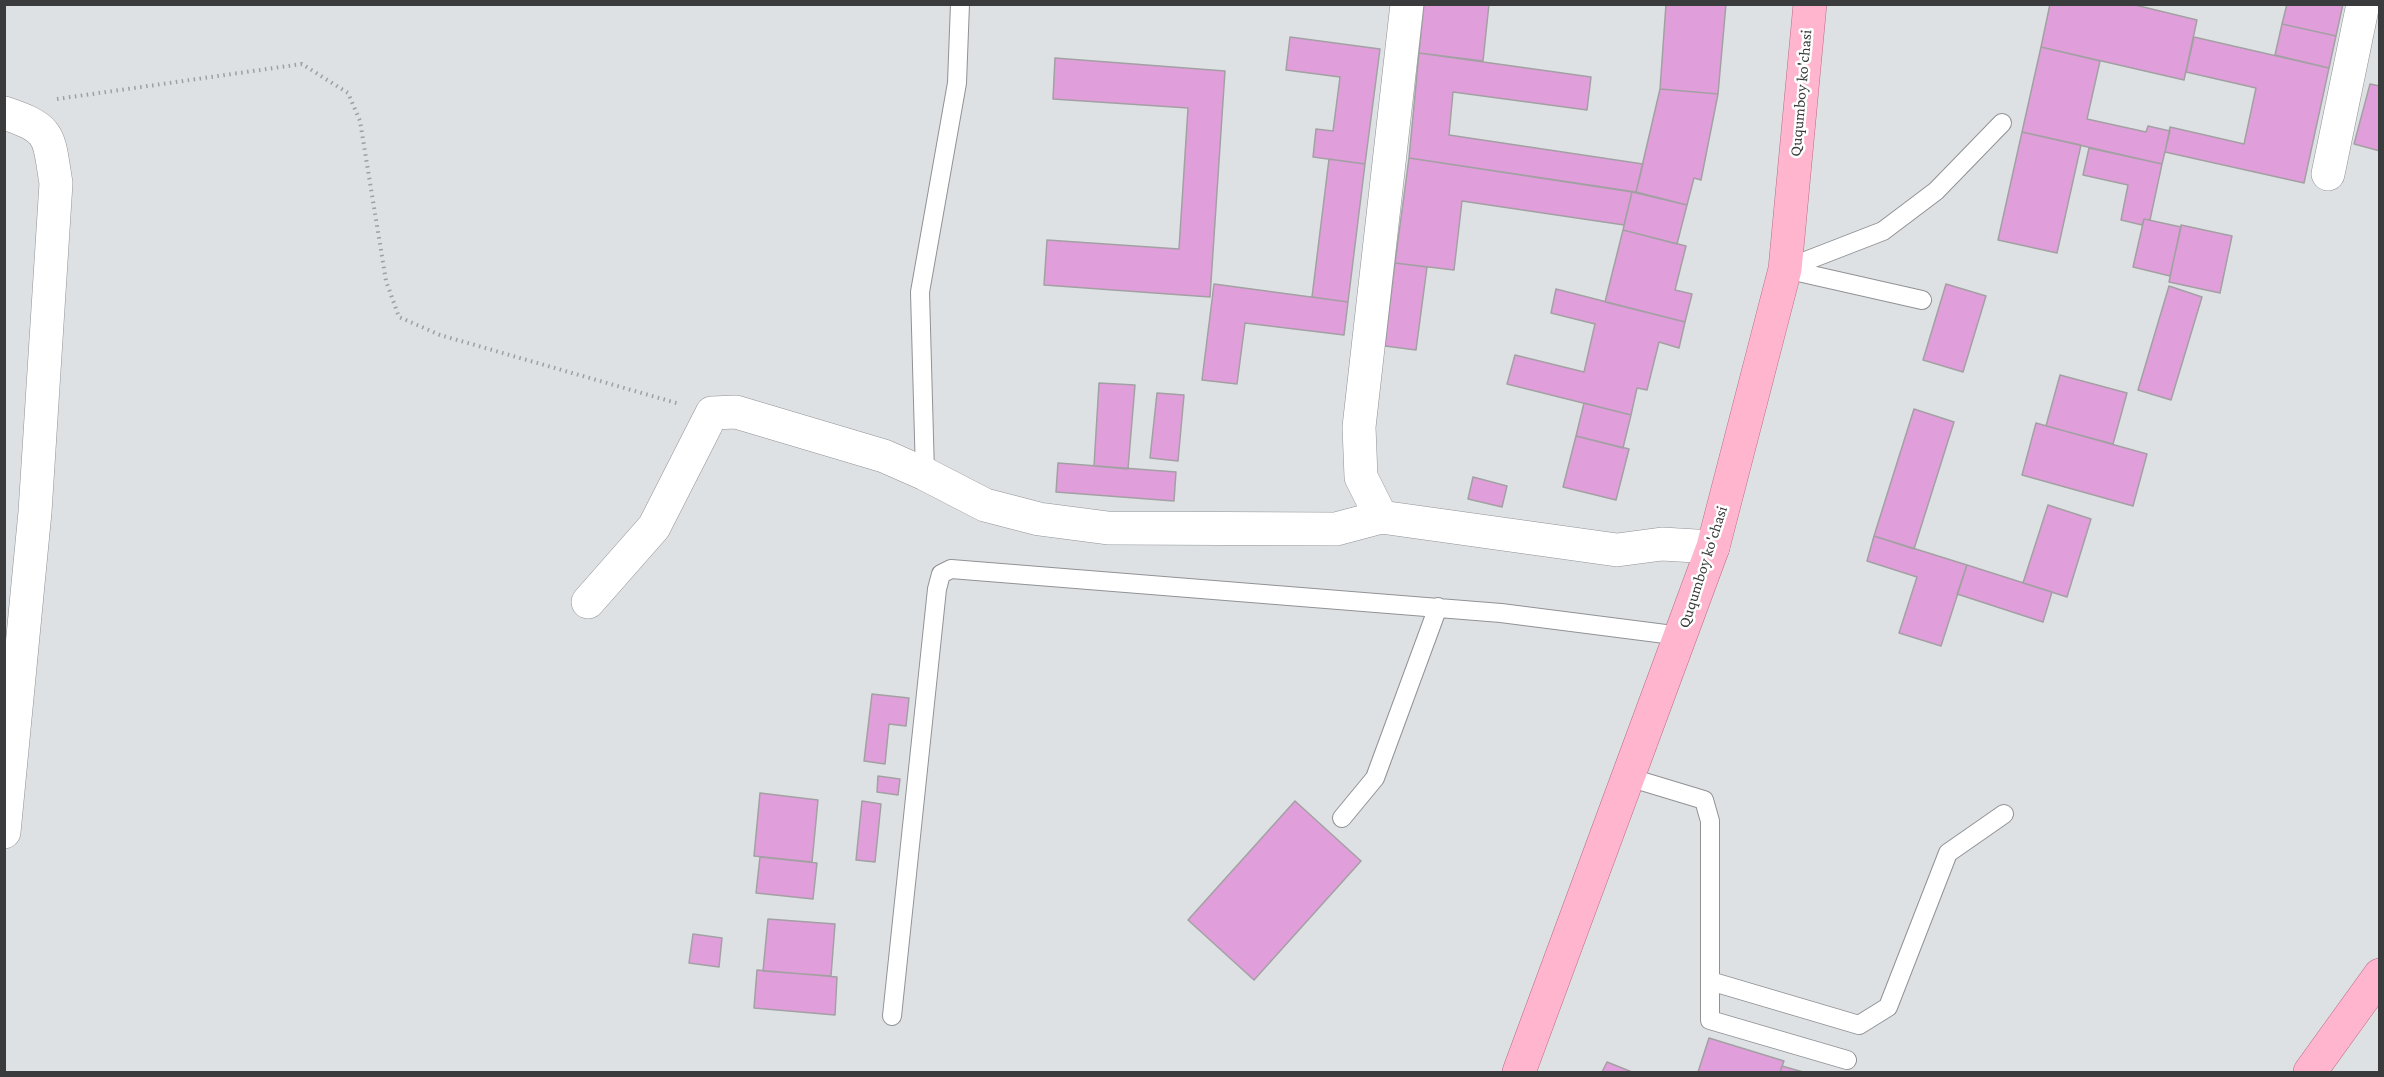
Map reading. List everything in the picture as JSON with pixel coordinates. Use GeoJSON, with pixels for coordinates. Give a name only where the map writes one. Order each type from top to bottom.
{"type":"FeatureCollection","features":[{"type":"Feature","properties":{"kind":"main road","name":"Ququmboy ko'chasi"},"geometry":{"type":"LineString","coordinates":[[1519,1072],[1713,547],[1785,269],[1809,4]]}},
{"type":"Feature","properties":{"kind":"main road"},"geometry":{"type":"LineString","coordinates":[[2310,1072],[2379,975]]}},
{"type":"Feature","properties":{"kind":"street"},"geometry":{"type":"LineString","coordinates":[[1381,517],[1361,477],[1359,427],[1407,4]]}},
{"type":"Feature","properties":{"kind":"street"},"geometry":{"type":"LineString","coordinates":[[2328,174],[2362,4]]}},
{"type":"Feature","properties":{"kind":"street"},"geometry":{"type":"LineString","coordinates":[[4,113],[31,122],[49,138],[56,183],[35,512],[4,832]]}},
{"type":"Feature","properties":{"kind":"street"},"geometry":{"type":"LineString","coordinates":[[588,602],[654,527],[712,413],[736,412],[884,456],[985,505],[1039,519],[1108,528],[1336,529],[1381,517],[1617,550],[1662,544],[1713,547]]}},
{"type":"Feature","properties":{"kind":"lane"},"geometry":{"type":"LineString","coordinates":[[925,474],[920,292],[957,83],[960,4]]}},
{"type":"Feature","properties":{"kind":"lane"},"geometry":{"type":"LineString","coordinates":[[1785,269],[1883,231],[1936,191],[2002,123]]}},
{"type":"Feature","properties":{"kind":"lane"},"geometry":{"type":"LineString","coordinates":[[1785,269],[1922,300]]}},
{"type":"Feature","properties":{"kind":"lane"},"geometry":{"type":"LineString","coordinates":[[892,1016],[936,589],[940,574],[951,569],[1501,613],[1681,636]]}},
{"type":"Feature","properties":{"kind":"lane"},"geometry":{"type":"LineString","coordinates":[[1342,818],[1375,778],[1438,608]]}},
{"type":"Feature","properties":{"kind":"lane"},"geometry":{"type":"LineString","coordinates":[[1628,777],[1704,800],[1710,821],[1710,1020],[1847,1060]]}},
{"type":"Feature","properties":{"kind":"lane"},"geometry":{"type":"LineString","coordinates":[[1710,981],[1859,1025],[1888,1007],[1948,853],[2004,814]]}},
{"type":"Feature","properties":{"kind":"path"},"geometry":{"type":"LineString","coordinates":[[50,100],[302,64],[348,93],[360,121],[386,281],[399,317],[440,335],[712,413]]}},
{"type":"Feature","properties":{"kind":"building"},"geometry":{"type":"Polygon","coordinates":[[[1424,4],[1489,4],[1483,61],[1419,53],[1424,4]]]}},
{"type":"Feature","properties":{"kind":"building"},"geometry":{"type":"Polygon","coordinates":[[[1666,4],[1726,4],[1718,94],[1660,89],[1666,4]]]}},
{"type":"Feature","properties":{"kind":"building"},"geometry":{"type":"Polygon","coordinates":[[[2050,4],[2131,4],[2197,20],[2184,80],[2041,47],[2050,4]]]}},
{"type":"Feature","properties":{"kind":"building"},"geometry":{"type":"Polygon","coordinates":[[[2287,4],[2343,4],[2336,36],[2282,24],[2287,4]]]}},
{"type":"Feature","properties":{"kind":"building"},"geometry":{"type":"Polygon","coordinates":[[[2282,24],[2336,36],[2329,68],[2275,55],[2282,24]]]}},
{"type":"Feature","properties":{"kind":"building"},"geometry":{"type":"Polygon","coordinates":[[[1290,37],[1380,49],[1365,164],[1313,157],[1316,129],[1333,131],[1340,77],[1286,70],[1290,37]]]}},
{"type":"Feature","properties":{"kind":"building"},"geometry":{"type":"Polygon","coordinates":[[[2194,37],[2329,68],[2304,183],[2165,152],[2170,127],[2244,144],[2256,88],[2186,72],[2194,37]]]}},
{"type":"Feature","properties":{"kind":"building"},"geometry":{"type":"Polygon","coordinates":[[[2041,47],[2100,61],[2087,119],[2146,132],[2148,126],[2170,131],[2162,164],[2022,132],[2041,47]]]}},
{"type":"Feature","properties":{"kind":"building"},"geometry":{"type":"Polygon","coordinates":[[[1419,53],[1591,77],[1587,110],[1453,92],[1449,135],[1643,164],[1636,192],[1409,158],[1419,53]]]}},
{"type":"Feature","properties":{"kind":"building"},"geometry":{"type":"Polygon","coordinates":[[[1055,58],[1225,71],[1210,297],[1044,285],[1047,240],[1179,249],[1188,108],[1053,99],[1055,58]]]}},
{"type":"Feature","properties":{"kind":"building"},"geometry":{"type":"Polygon","coordinates":[[[2370,84],[2380,86],[2380,151],[2354,144],[2370,84]]]}},
{"type":"Feature","properties":{"kind":"building"},"geometry":{"type":"Polygon","coordinates":[[[1660,89],[1718,94],[1701,180],[1694,178],[1687,205],[1636,192],[1660,89]]]}},
{"type":"Feature","properties":{"kind":"building"},"geometry":{"type":"Polygon","coordinates":[[[2022,132],[2081,145],[2057,253],[1998,240],[2022,132]]]}},
{"type":"Feature","properties":{"kind":"building"},"geometry":{"type":"Polygon","coordinates":[[[2089,148],[2162,164],[2150,220],[2144,219],[2142,225],[2121,220],[2128,185],[2083,175],[2089,148]]]}},
{"type":"Feature","properties":{"kind":"building"},"geometry":{"type":"Polygon","coordinates":[[[1409,158],[1632,192],[1624,225],[1462,201],[1454,270],[1395,263],[1409,158]]]}},
{"type":"Feature","properties":{"kind":"building"},"geometry":{"type":"Polygon","coordinates":[[[1329,159],[1365,164],[1348,302],[1312,297],[1329,159]]]}},
{"type":"Feature","properties":{"kind":"building"},"geometry":{"type":"Polygon","coordinates":[[[1632,192],[1687,205],[1677,244],[1623,230],[1632,192]]]}},
{"type":"Feature","properties":{"kind":"building"},"geometry":{"type":"Polygon","coordinates":[[[2144,219],[2181,227],[2170,276],[2133,267],[2144,219]]]}},
{"type":"Feature","properties":{"kind":"building"},"geometry":{"type":"Polygon","coordinates":[[[2181,225],[2232,236],[2220,293],[2169,282],[2181,225]]]}},
{"type":"Feature","properties":{"kind":"building"},"geometry":{"type":"Polygon","coordinates":[[[1623,230],[1686,246],[1675,290],[1692,294],[1685,322],[1605,302],[1623,230]]]}},
{"type":"Feature","properties":{"kind":"building"},"geometry":{"type":"Polygon","coordinates":[[[1395,263],[1427,267],[1416,350],[1385,346],[1395,263]]]}},
{"type":"Feature","properties":{"kind":"building"},"geometry":{"type":"Polygon","coordinates":[[[1214,284],[1348,302],[1344,335],[1245,323],[1237,384],[1202,380],[1214,284]]]}},
{"type":"Feature","properties":{"kind":"building"},"geometry":{"type":"Polygon","coordinates":[[[1946,284],[1986,296],[1963,372],[1923,360],[1946,284]]]}},
{"type":"Feature","properties":{"kind":"building"},"geometry":{"type":"Polygon","coordinates":[[[2169,286],[2202,297],[2171,400],[2138,390],[2169,286]]]}},
{"type":"Feature","properties":{"kind":"building"},"geometry":{"type":"Polygon","coordinates":[[[1556,289],[1685,322],[1679,348],[1659,342],[1647,390],[1637,388],[1631,415],[1507,384],[1515,355],[1584,372],[1595,324],[1551,313],[1556,289]]]}},
{"type":"Feature","properties":{"kind":"building"},"geometry":{"type":"Polygon","coordinates":[[[2060,375],[2127,393],[2113,444],[2046,426],[2060,375]]]}},
{"type":"Feature","properties":{"kind":"building"},"geometry":{"type":"Polygon","coordinates":[[[1099,383],[1135,385],[1128,469],[1094,466],[1099,383]]]}},
{"type":"Feature","properties":{"kind":"building"},"geometry":{"type":"Polygon","coordinates":[[[1157,393],[1184,395],[1178,461],[1150,458],[1157,393]]]}},
{"type":"Feature","properties":{"kind":"building"},"geometry":{"type":"Polygon","coordinates":[[[1584,403],[1631,415],[1623,448],[1576,436],[1584,403]]]}},
{"type":"Feature","properties":{"kind":"building"},"geometry":{"type":"Polygon","coordinates":[[[1914,409],[1954,422],[1914,549],[1874,536],[1914,409]]]}},
{"type":"Feature","properties":{"kind":"building"},"geometry":{"type":"Polygon","coordinates":[[[2036,423],[2147,454],[2133,506],[2022,475],[2036,423]]]}},
{"type":"Feature","properties":{"kind":"building"},"geometry":{"type":"Polygon","coordinates":[[[1576,436],[1629,449],[1616,500],[1563,487],[1576,436]]]}},
{"type":"Feature","properties":{"kind":"building"},"geometry":{"type":"Polygon","coordinates":[[[1058,463],[1176,472],[1174,501],[1056,492],[1058,463]]]}},
{"type":"Feature","properties":{"kind":"building"},"geometry":{"type":"Polygon","coordinates":[[[1473,477],[1507,486],[1502,507],[1468,499],[1473,477]]]}},
{"type":"Feature","properties":{"kind":"building"},"geometry":{"type":"Polygon","coordinates":[[[2048,505],[2091,519],[2067,597],[2023,583],[2048,505]]]}},
{"type":"Feature","properties":{"kind":"building"},"geometry":{"type":"Polygon","coordinates":[[[1874,536],[1967,565],[1941,646],[1899,633],[1917,577],[1867,561],[1874,536]]]}},
{"type":"Feature","properties":{"kind":"building"},"geometry":{"type":"Polygon","coordinates":[[[1967,565],[2052,592],[2043,622],[1957,594],[1967,565]]]}},
{"type":"Feature","properties":{"kind":"building"},"geometry":{"type":"Polygon","coordinates":[[[872,694],[909,698],[906,726],[889,724],[885,764],[864,761],[872,694]]]}},
{"type":"Feature","properties":{"kind":"building"},"geometry":{"type":"Polygon","coordinates":[[[878,776],[900,779],[898,795],[877,792],[878,776]]]}},
{"type":"Feature","properties":{"kind":"building"},"geometry":{"type":"Polygon","coordinates":[[[760,793],[818,800],[812,862],[754,856],[760,793]]]}},
{"type":"Feature","properties":{"kind":"building"},"geometry":{"type":"Polygon","coordinates":[[[862,801],[881,804],[875,862],[856,860],[862,801]]]}},
{"type":"Feature","properties":{"kind":"building"},"geometry":{"type":"Polygon","coordinates":[[[1295,801],[1361,861],[1254,980],[1188,920],[1295,801]]]}},
{"type":"Feature","properties":{"kind":"building"},"geometry":{"type":"Polygon","coordinates":[[[760,857],[817,863],[813,899],[756,893],[760,857]]]}},
{"type":"Feature","properties":{"kind":"building"},"geometry":{"type":"Polygon","coordinates":[[[768,919],[835,924],[831,976],[763,971],[768,919]]]}},
{"type":"Feature","properties":{"kind":"building"},"geometry":{"type":"Polygon","coordinates":[[[693,934],[722,938],[719,967],[689,963],[693,934]]]}},
{"type":"Feature","properties":{"kind":"building"},"geometry":{"type":"Polygon","coordinates":[[[757,970],[837,977],[835,1015],[754,1008],[757,970]]]}},
{"type":"Feature","properties":{"kind":"building"},"geometry":{"type":"Polygon","coordinates":[[[1709,1038],[1784,1061],[1780,1072],[1698,1072],[1709,1038]]]}},
{"type":"Feature","properties":{"kind":"building"},"geometry":{"type":"Polygon","coordinates":[[[1607,1062],[1632,1072],[1602,1072],[1607,1062]]]}},
{"type":"Feature","properties":{"kind":"building"},"geometry":{"type":"Polygon","coordinates":[[[1782,1066],[1803,1072],[1780,1072],[1782,1066]]]}}]}
